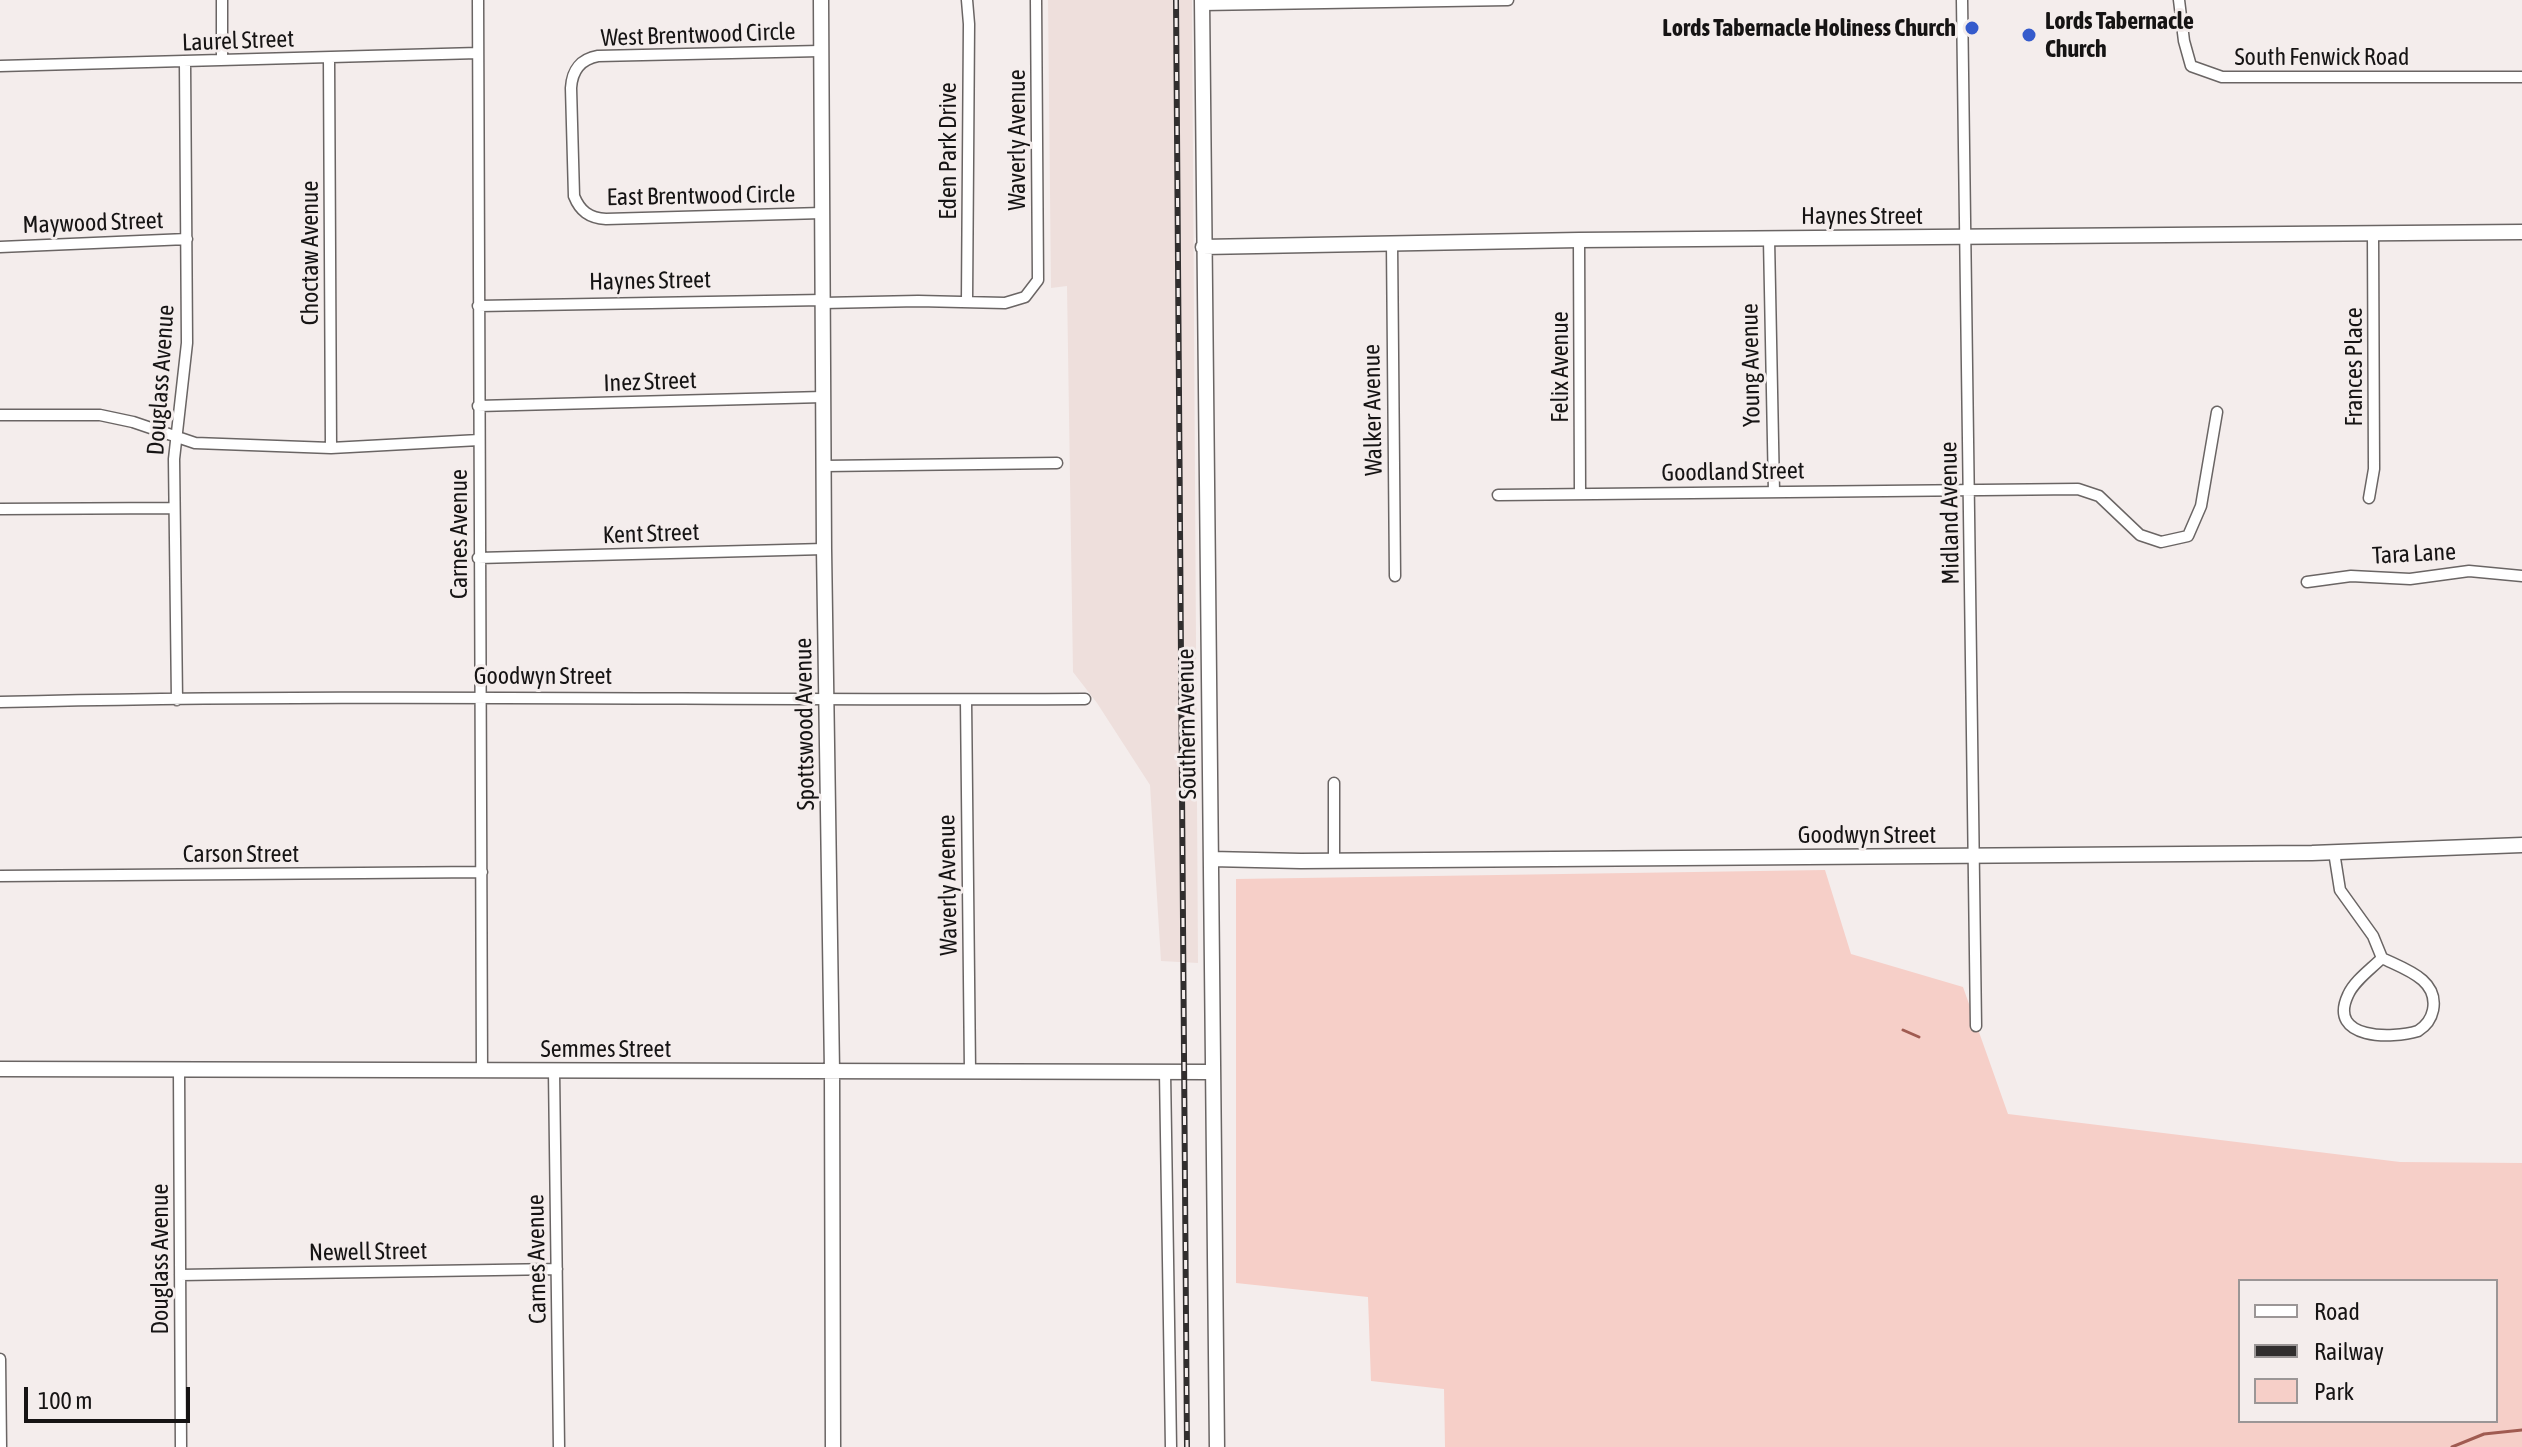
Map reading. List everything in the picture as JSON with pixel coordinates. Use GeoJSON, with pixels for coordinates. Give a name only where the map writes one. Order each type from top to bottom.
{"type":"FeatureCollection","features":[{"type":"Feature","properties":{"kind":"street"},"geometry":{"type":"LineString","coordinates":[[222,0],[222,60]]}},
{"type":"Feature","properties":{"kind":"street","name":"Carnes Avenue"},"geometry":{"type":"LineString","coordinates":[[478,0],[482,1069]]}},
{"type":"Feature","properties":{"kind":"street","name":"Spottswood Avenue"},"geometry":{"type":"LineString","coordinates":[[821,0],[833,1447]]}},
{"type":"Feature","properties":{"kind":"street","name":"Eden Park Drive"},"geometry":{"type":"LineString","coordinates":[[967,0],[967,301]]}},
{"type":"Feature","properties":{"kind":"street","name":"Waverly Avenue"},"geometry":{"type":"LineString","coordinates":[[1036,0],[1038,280]]}},
{"type":"Feature","properties":{"kind":"street"},"geometry":{"type":"LineString","coordinates":[[1202,3],[1508,0]]}},
{"type":"Feature","properties":{"kind":"street","name":"Midland Avenue"},"geometry":{"type":"LineString","coordinates":[[1962,0],[1976,1026]]}},
{"type":"Feature","properties":{"kind":"street","name":"South Fenwick Road"},"geometry":{"type":"LineString","coordinates":[[2179,0],[2184,41],[2191,66],[2222,77],[2522,77]]}},
{"type":"Feature","properties":{"kind":"street","name":"Southern Avenue"},"geometry":{"type":"LineString","coordinates":[[1202,3],[1217,1447]]}},
{"type":"Feature","properties":{"kind":"street","name":"West Brentwood Circle"},"geometry":{"type":"LineString","coordinates":[[584,212],[574,196],[571,80],[585,60],[598,56],[820,51]]}},
{"type":"Feature","properties":{"kind":"street","name":"Laurel Street"},"geometry":{"type":"LineString","coordinates":[[0,66],[478,53]]}},
{"type":"Feature","properties":{"kind":"street","name":"Choctaw Avenue"},"geometry":{"type":"LineString","coordinates":[[329,58],[331,448]]}},
{"type":"Feature","properties":{"kind":"street","name":"Douglass Avenue"},"geometry":{"type":"LineString","coordinates":[[177,700],[174,508],[175,438],[186,365],[185,63]]}},
{"type":"Feature","properties":{"kind":"street","name":"East Brentwood Circle"},"geometry":{"type":"LineString","coordinates":[[584,212],[591,217],[606,219],[822,213]]}},
{"type":"Feature","properties":{"kind":"street","name":"Haynes Street"},"geometry":{"type":"LineString","coordinates":[[1203,247],[1579,240],[2522,232]]}},
{"type":"Feature","properties":{"kind":"street","name":"Frances Place"},"geometry":{"type":"LineString","coordinates":[[2369,498],[2374,469],[2373,235]]}},
{"type":"Feature","properties":{"kind":"street","name":"Maywood Street"},"geometry":{"type":"LineString","coordinates":[[0,247],[187,239]]}},
{"type":"Feature","properties":{"kind":"street","name":"Young Avenue"},"geometry":{"type":"LineString","coordinates":[[1769,239],[1774,492]]}},
{"type":"Feature","properties":{"kind":"street","name":"Felix Avenue"},"geometry":{"type":"LineString","coordinates":[[1579,240],[1580,494]]}},
{"type":"Feature","properties":{"kind":"street","name":"Walker Avenue"},"geometry":{"type":"LineString","coordinates":[[1392,243],[1395,576]]}},
{"type":"Feature","properties":{"kind":"street","name":"Haynes Street"},"geometry":{"type":"LineString","coordinates":[[478,306],[823,301],[1005,303],[1025,297],[1038,280]]}},
{"type":"Feature","properties":{"kind":"street","name":"Inez Street"},"geometry":{"type":"LineString","coordinates":[[478,406],[823,397]]}},
{"type":"Feature","properties":{"kind":"street","name":"Goodland Street"},"geometry":{"type":"LineString","coordinates":[[1498,495],[2078,489],[2099,496],[2140,535],[2161,542],[2188,536],[2201,506],[2217,412]]}},
{"type":"Feature","properties":{"kind":"street"},"geometry":{"type":"LineString","coordinates":[[0,415],[100,415],[133,422],[195,443],[331,448],[479,440]]}},
{"type":"Feature","properties":{"kind":"street"},"geometry":{"type":"LineString","coordinates":[[824,466],[1057,463]]}},
{"type":"Feature","properties":{"kind":"street"},"geometry":{"type":"LineString","coordinates":[[0,509],[174,508]]}},
{"type":"Feature","properties":{"kind":"street","name":"Kent Street"},"geometry":{"type":"LineString","coordinates":[[478,558],[824,549]]}},
{"type":"Feature","properties":{"kind":"street","name":"Tara Lane"},"geometry":{"type":"LineString","coordinates":[[2307,582],[2351,576],[2410,579],[2469,571],[2522,576]]}},
{"type":"Feature","properties":{"kind":"street","name":"Goodwyn Street"},"geometry":{"type":"LineString","coordinates":[[0,702],[481,697],[827,701],[1085,699]]}},
{"type":"Feature","properties":{"kind":"street","name":"Waverly Avenue"},"geometry":{"type":"LineString","coordinates":[[966,700],[970,1071]]}},
{"type":"Feature","properties":{"kind":"street"},"geometry":{"type":"LineString","coordinates":[[1334,783],[1334,860]]}},
{"type":"Feature","properties":{"kind":"street","name":"Goodwyn Street"},"geometry":{"type":"LineString","coordinates":[[1211,859],[1973,857],[2334,852],[2522,845]]}},
{"type":"Feature","properties":{"kind":"street"},"geometry":{"type":"LineString","coordinates":[[2334,852],[2340,890],[2373,936],[2382,958],[2421,978],[2428,985],[2433,1012],[2429,1021],[2418,1031],[2371,1035],[2356,1030],[2346,1018],[2349,992],[2382,958]]}},
{"type":"Feature","properties":{"kind":"street","name":"Carson Street"},"geometry":{"type":"LineString","coordinates":[[0,876],[482,872]]}},
{"type":"Feature","properties":{"kind":"street","name":"Semmes Street"},"geometry":{"type":"LineString","coordinates":[[0,1069],[1212,1072]]}},
{"type":"Feature","properties":{"kind":"street","name":"Douglass Avenue"},"geometry":{"type":"LineString","coordinates":[[179,1070],[181,1447]]}},
{"type":"Feature","properties":{"kind":"street","name":"Carnes Avenue"},"geometry":{"type":"LineString","coordinates":[[554,1071],[559,1447]]}},
{"type":"Feature","properties":{"kind":"street"},"geometry":{"type":"LineString","coordinates":[[1165,1072],[1171,1447]]}},
{"type":"Feature","properties":{"kind":"street","name":"Newell Street"},"geometry":{"type":"LineString","coordinates":[[180,1275],[557,1269]]}},
{"type":"Feature","properties":{"kind":"street"},"geometry":{"type":"LineString","coordinates":[[0,1359],[1,1447]]}},
{"type":"Feature","properties":{"kind":"shaded area"},"geometry":{"type":"Polygon","coordinates":[[[1048,0],[1192,0],[1198,963],[1161,961],[1150,785],[1073,672],[1067,286],[1051,288],[1048,0]]]}},
{"type":"Feature","properties":{"kind":"green space"},"geometry":{"type":"Polygon","coordinates":[[[1825,870],[1851,954],[1963,987],[2008,1114],[2400,1162],[2522,1163],[2522,1447],[1445,1447],[1444,1389],[1371,1381],[1368,1297],[1236,1283],[1236,879],[1825,870]]]}},
{"type":"Feature","properties":{"kind":"waterway"},"geometry":{"type":"LineString","coordinates":[[1903,1030],[1919,1037]]}},
{"type":"Feature","properties":{"kind":"waterway"},"geometry":{"type":"LineString","coordinates":[[2452,1447],[2484,1434],[2522,1430]]}},
{"type":"Feature","properties":{"kind":"railway"},"geometry":{"type":"LineString","coordinates":[[1176,0],[1187,1447]]}},
{"type":"Feature","properties":{"kind":"place","name":"Lords Tabernacle Holiness Church"},"geometry":{"type":"Point","coordinates":[1972,28]}},
{"type":"Feature","properties":{"kind":"place","name":"Lords Tabernacle Church"},"geometry":{"type":"Point","coordinates":[2029,35]}}]}
